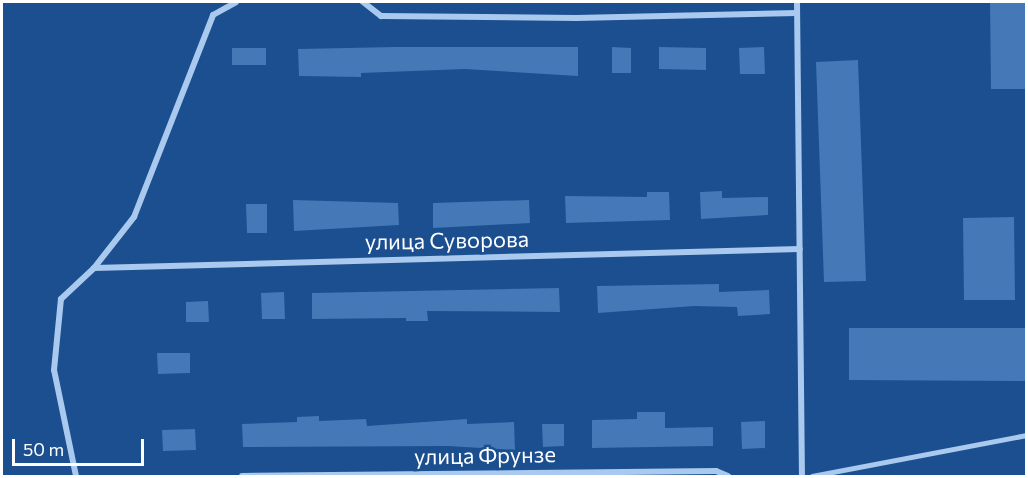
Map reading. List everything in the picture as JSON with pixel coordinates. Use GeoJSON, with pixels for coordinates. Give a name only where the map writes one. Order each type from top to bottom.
{"type":"FeatureCollection","features":[{"type":"Feature","properties":{"kind":"street"},"geometry":{"type":"LineString","coordinates":[[76,477],[54,370],[61,299],[94,268],[134,217],[213,15],[236,2]]}},
{"type":"Feature","properties":{"kind":"street"},"geometry":{"type":"LineString","coordinates":[[363,2],[381,16],[576,18],[797,13]]}},
{"type":"Feature","properties":{"kind":"street"},"geometry":{"type":"LineString","coordinates":[[797,2],[802,477]]}},
{"type":"Feature","properties":{"kind":"street","name":"улица Суворова"},"geometry":{"type":"LineString","coordinates":[[94,268],[800,249]]}},
{"type":"Feature","properties":{"kind":"street","name":"улица Фрунзе"},"geometry":{"type":"LineString","coordinates":[[242,477],[716,471],[728,477]]}},
{"type":"Feature","properties":{"kind":"lane"},"geometry":{"type":"LineString","coordinates":[[812,477],[1026,435]]}},
{"type":"Feature","properties":{"kind":"building"},"geometry":{"type":"Polygon","coordinates":[[[990,2],[1025,2],[1025,89],[991,89],[990,2]]]}},
{"type":"Feature","properties":{"kind":"building"},"geometry":{"type":"Polygon","coordinates":[[[578,47],[578,76],[465,69],[361,73],[361,77],[299,76],[298,49],[578,47]]]}},
{"type":"Feature","properties":{"kind":"building"},"geometry":{"type":"Polygon","coordinates":[[[612,47],[631,48],[631,73],[612,73],[612,47]]]}},
{"type":"Feature","properties":{"kind":"building"},"geometry":{"type":"Polygon","coordinates":[[[659,47],[706,48],[706,70],[659,69],[659,47]]]}},
{"type":"Feature","properties":{"kind":"building"},"geometry":{"type":"Polygon","coordinates":[[[764,47],[765,74],[740,74],[739,48],[764,47]]]}},
{"type":"Feature","properties":{"kind":"building"},"geometry":{"type":"Polygon","coordinates":[[[232,48],[266,48],[266,65],[232,65],[232,48]]]}},
{"type":"Feature","properties":{"kind":"building"},"geometry":{"type":"Polygon","coordinates":[[[858,60],[866,281],[824,282],[816,62],[858,60]]]}},
{"type":"Feature","properties":{"kind":"building"},"geometry":{"type":"Polygon","coordinates":[[[722,191],[722,198],[768,197],[768,215],[701,219],[700,192],[722,191]]]}},
{"type":"Feature","properties":{"kind":"building"},"geometry":{"type":"Polygon","coordinates":[[[647,192],[669,192],[670,220],[566,223],[565,196],[647,197],[647,192]]]}},
{"type":"Feature","properties":{"kind":"building"},"geometry":{"type":"Polygon","coordinates":[[[293,200],[398,203],[399,225],[294,231],[293,200]]]}},
{"type":"Feature","properties":{"kind":"building"},"geometry":{"type":"Polygon","coordinates":[[[529,200],[530,223],[433,228],[433,203],[529,200]]]}},
{"type":"Feature","properties":{"kind":"building"},"geometry":{"type":"Polygon","coordinates":[[[246,204],[267,204],[267,233],[247,233],[246,204]]]}},
{"type":"Feature","properties":{"kind":"building"},"geometry":{"type":"Polygon","coordinates":[[[1014,217],[1015,300],[964,300],[963,218],[1014,217]]]}},
{"type":"Feature","properties":{"kind":"building"},"geometry":{"type":"Polygon","coordinates":[[[719,284],[719,292],[769,290],[770,314],[738,316],[737,307],[694,306],[598,313],[597,286],[719,284]]]}},
{"type":"Feature","properties":{"kind":"building"},"geometry":{"type":"Polygon","coordinates":[[[559,288],[560,312],[427,311],[428,321],[406,321],[406,318],[312,319],[312,293],[559,288]]]}},
{"type":"Feature","properties":{"kind":"building"},"geometry":{"type":"Polygon","coordinates":[[[284,292],[285,319],[262,319],[261,293],[284,292]]]}},
{"type":"Feature","properties":{"kind":"building"},"geometry":{"type":"Polygon","coordinates":[[[208,301],[209,322],[186,322],[186,302],[208,301]]]}},
{"type":"Feature","properties":{"kind":"building"},"geometry":{"type":"Polygon","coordinates":[[[849,328],[1026,328],[1026,381],[849,380],[849,328]]]}},
{"type":"Feature","properties":{"kind":"building"},"geometry":{"type":"Polygon","coordinates":[[[157,353],[190,353],[190,373],[158,374],[157,353]]]}},
{"type":"Feature","properties":{"kind":"building"},"geometry":{"type":"Polygon","coordinates":[[[637,412],[665,412],[665,428],[713,427],[713,446],[592,448],[592,420],[637,419],[637,412]]]}},
{"type":"Feature","properties":{"kind":"building"},"geometry":{"type":"Polygon","coordinates":[[[319,416],[319,421],[366,419],[367,426],[467,419],[467,424],[514,422],[515,450],[448,446],[243,447],[242,424],[297,422],[297,417],[319,416]]]}},
{"type":"Feature","properties":{"kind":"building"},"geometry":{"type":"Polygon","coordinates":[[[765,421],[765,448],[742,449],[741,422],[765,421]]]}},
{"type":"Feature","properties":{"kind":"building"},"geometry":{"type":"Polygon","coordinates":[[[542,424],[564,424],[564,446],[543,447],[542,424]]]}},
{"type":"Feature","properties":{"kind":"building"},"geometry":{"type":"Polygon","coordinates":[[[195,429],[196,450],[163,451],[162,430],[195,429]]]}}]}
